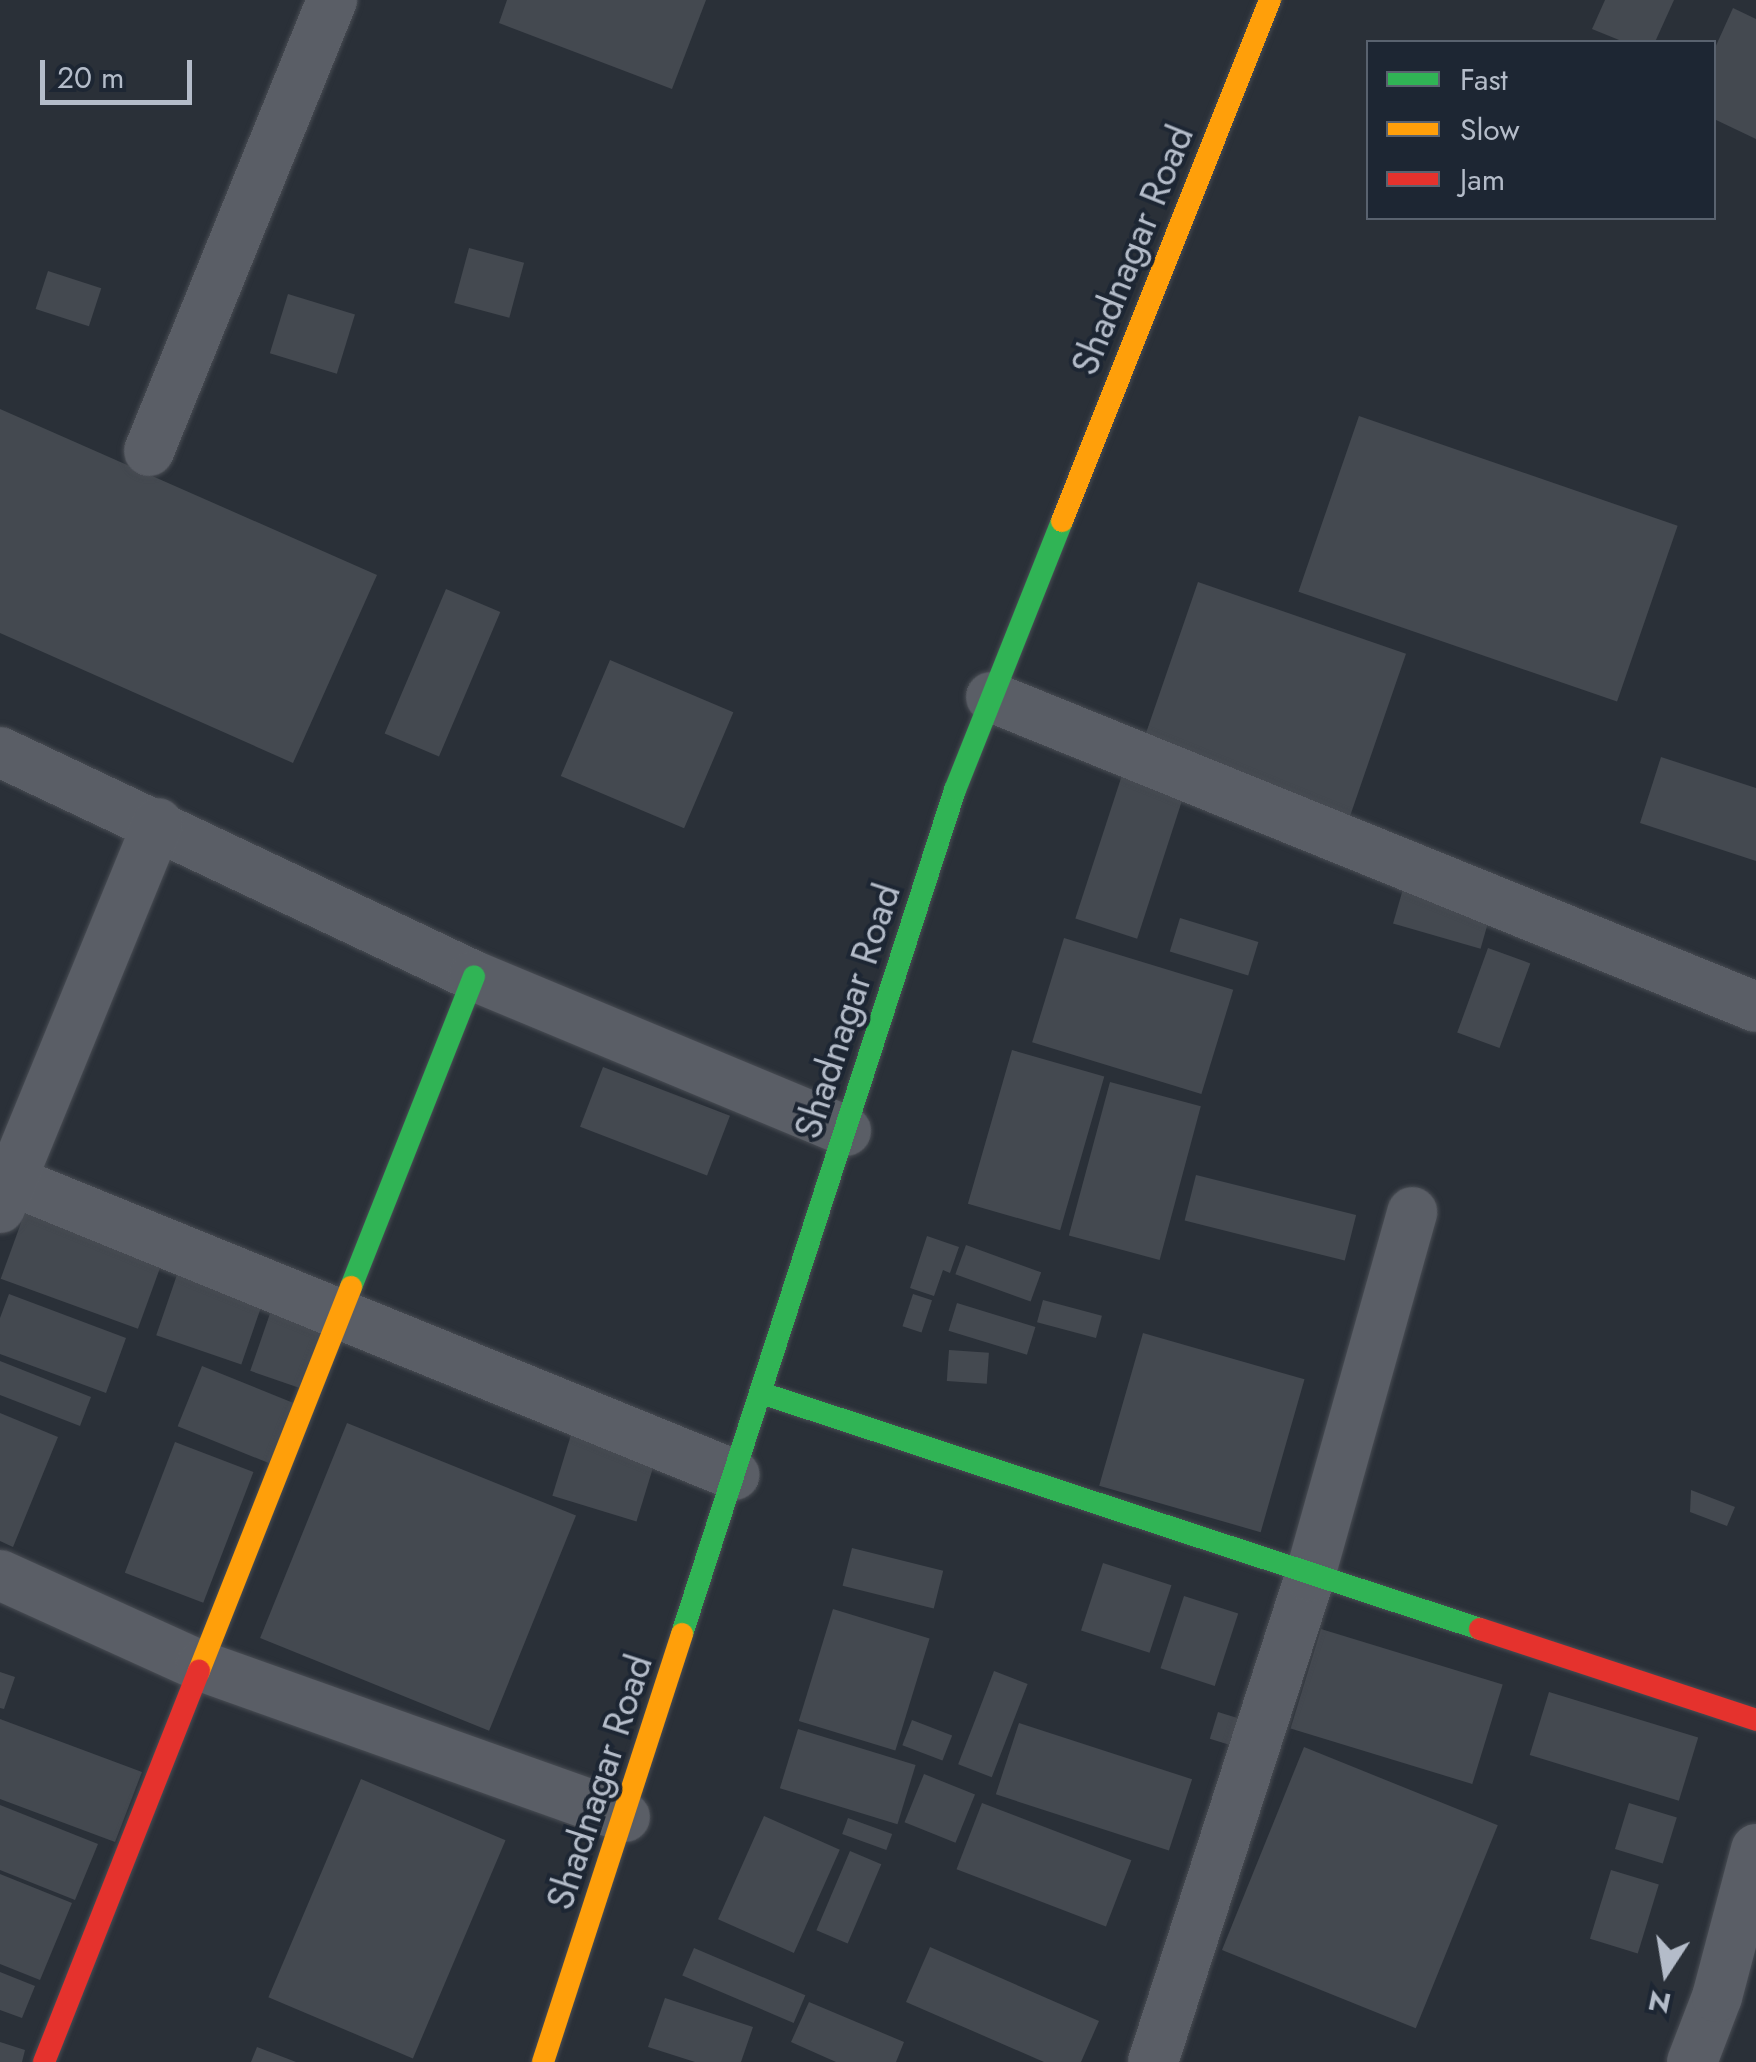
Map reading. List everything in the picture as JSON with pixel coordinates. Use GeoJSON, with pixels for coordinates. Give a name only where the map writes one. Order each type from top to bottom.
{"type":"FeatureCollection","features":[{"type":"Feature","properties":{"kind":"street"},"geometry":{"type":"LineString","coordinates":[[149,450],[332,0]]}},
{"type":"Feature","properties":{"kind":"street","name":"Shadnagar Road"},"geometry":{"type":"LineString","coordinates":[[551,2060],[625,1817],[955,790],[1270,0]]}},
{"type":"Feature","properties":{"kind":"street"},"geometry":{"type":"LineString","coordinates":[[991,698],[1756,1006]]}},
{"type":"Feature","properties":{"kind":"street"},"geometry":{"type":"LineString","coordinates":[[0,752],[158,823],[474,976],[846,1131]]}},
{"type":"Feature","properties":{"kind":"street"},"geometry":{"type":"LineString","coordinates":[[158,823],[4,1188],[339,1314],[735,1475]]}},
{"type":"Feature","properties":{"kind":"street"},"geometry":{"type":"LineString","coordinates":[[44,2062],[474,976]]}},
{"type":"Feature","properties":{"kind":"street"},"geometry":{"type":"LineString","coordinates":[[1153,2062],[1310,1576],[1412,1212]]}},
{"type":"Feature","properties":{"kind":"street"},"geometry":{"type":"LineString","coordinates":[[761,1393],[1756,1720]]}},
{"type":"Feature","properties":{"kind":"street"},"geometry":{"type":"LineString","coordinates":[[0,1575],[201,1666],[625,1817]]}},
{"type":"Feature","properties":{"kind":"street"},"geometry":{"type":"LineString","coordinates":[[1692,2062],[1737,2002],[1756,1849]]}},
{"type":"Feature","properties":{"kind":"building"},"geometry":{"type":"Polygon","coordinates":[[[507,0],[706,0],[672,89],[499,23],[507,0]]]}},
{"type":"Feature","properties":{"kind":"building"},"geometry":{"type":"Polygon","coordinates":[[[1605,0],[1674,0],[1656,40],[1619,40],[1592,29],[1605,0]]]}},
{"type":"Feature","properties":{"kind":"building"},"geometry":{"type":"Polygon","coordinates":[[[1733,8],[1756,19],[1756,139],[1716,120],[1716,46],[1733,8]]]}},
{"type":"Feature","properties":{"kind":"building"},"geometry":{"type":"Polygon","coordinates":[[[469,248],[524,263],[509,318],[454,303],[469,248]]]}},
{"type":"Feature","properties":{"kind":"building"},"geometry":{"type":"Polygon","coordinates":[[[48,271],[101,288],[89,326],[36,309],[48,271]]]}},
{"type":"Feature","properties":{"kind":"building"},"geometry":{"type":"Polygon","coordinates":[[[288,294],[355,314],[337,374],[270,353],[288,294]]]}},
{"type":"Feature","properties":{"kind":"building"},"geometry":{"type":"Polygon","coordinates":[[[0,409],[377,575],[293,763],[0,633],[0,409]]]}},
{"type":"Feature","properties":{"kind":"building"},"geometry":{"type":"Polygon","coordinates":[[[1359,416],[1678,526],[1617,702],[1298,592],[1359,416]]]}},
{"type":"Feature","properties":{"kind":"building"},"geometry":{"type":"Polygon","coordinates":[[[1198,582],[1406,654],[1347,824],[1139,752],[1198,582]]]}},
{"type":"Feature","properties":{"kind":"building"},"geometry":{"type":"Polygon","coordinates":[[[446,589],[500,612],[439,757],[385,734],[446,589]]]}},
{"type":"Feature","properties":{"kind":"building"},"geometry":{"type":"Polygon","coordinates":[[[610,660],[733,712],[684,828],[561,776],[610,660]]]}},
{"type":"Feature","properties":{"kind":"building"},"geometry":{"type":"Polygon","coordinates":[[[1661,757],[1756,788],[1756,861],[1640,823],[1661,757]]]}},
{"type":"Feature","properties":{"kind":"building"},"geometry":{"type":"Polygon","coordinates":[[[1122,775],[1184,795],[1137,939],[1075,919],[1122,775]]]}},
{"type":"Feature","properties":{"kind":"building"},"geometry":{"type":"Polygon","coordinates":[[[1403,889],[1490,914],[1481,949],[1393,924],[1403,889]]]}},
{"type":"Feature","properties":{"kind":"building"},"geometry":{"type":"Polygon","coordinates":[[[1180,918],[1258,942],[1248,975],[1170,951],[1180,918]]]}},
{"type":"Feature","properties":{"kind":"building"},"geometry":{"type":"Polygon","coordinates":[[[1064,938],[1233,990],[1201,1094],[1032,1042],[1064,938]]]}},
{"type":"Feature","properties":{"kind":"building"},"geometry":{"type":"Polygon","coordinates":[[[1488,948],[1530,963],[1500,1048],[1457,1033],[1488,948]]]}},
{"type":"Feature","properties":{"kind":"building"},"geometry":{"type":"Polygon","coordinates":[[[1012,1050],[1104,1076],[1060,1230],[968,1204],[1012,1050]]]}},
{"type":"Feature","properties":{"kind":"building"},"geometry":{"type":"Polygon","coordinates":[[[603,1067],[730,1116],[707,1175],[580,1127],[603,1067]]]}},
{"type":"Feature","properties":{"kind":"building"},"geometry":{"type":"Polygon","coordinates":[[[1110,1082],[1201,1106],[1160,1260],[1069,1236],[1110,1082]]]}},
{"type":"Feature","properties":{"kind":"building"},"geometry":{"type":"Polygon","coordinates":[[[1196,1175],[1356,1215],[1345,1261],[1185,1221],[1196,1175]]]}},
{"type":"Feature","properties":{"kind":"building"},"geometry":{"type":"Polygon","coordinates":[[[25,1212],[162,1262],[138,1329],[1,1279],[25,1212]]]}},
{"type":"Feature","properties":{"kind":"building"},"geometry":{"type":"Polygon","coordinates":[[[927,1236],[959,1247],[950,1273],[943,1270],[934,1296],[910,1288],[927,1236]]]}},
{"type":"Feature","properties":{"kind":"building"},"geometry":{"type":"Polygon","coordinates":[[[966,1245],[1041,1272],[1031,1301],[955,1274],[966,1245]]]}},
{"type":"Feature","properties":{"kind":"building"},"geometry":{"type":"Polygon","coordinates":[[[179,1269],[264,1298],[241,1364],[156,1335],[179,1269]]]}},
{"type":"Feature","properties":{"kind":"building"},"geometry":{"type":"Polygon","coordinates":[[[9,1294],[126,1338],[106,1393],[0,1354],[0,1318],[9,1294]]]}},
{"type":"Feature","properties":{"kind":"building"},"geometry":{"type":"Polygon","coordinates":[[[913,1294],[932,1300],[922,1333],[902,1326],[913,1294]]]}},
{"type":"Feature","properties":{"kind":"building"},"geometry":{"type":"Polygon","coordinates":[[[275,1299],[332,1319],[307,1390],[250,1371],[275,1299]]]}},
{"type":"Feature","properties":{"kind":"building"},"geometry":{"type":"Polygon","coordinates":[[[1043,1300],[1102,1316],[1096,1338],[1037,1322],[1043,1300]]]}},
{"type":"Feature","properties":{"kind":"building"},"geometry":{"type":"Polygon","coordinates":[[[957,1303],[1035,1327],[1027,1355],[949,1331],[957,1303]]]}},
{"type":"Feature","properties":{"kind":"building"},"geometry":{"type":"Polygon","coordinates":[[[1143,1333],[1304,1379],[1261,1532],[1099,1486],[1143,1333]]]}},
{"type":"Feature","properties":{"kind":"building"},"geometry":{"type":"Polygon","coordinates":[[[949,1350],[989,1353],[987,1384],[947,1381],[949,1350]]]}},
{"type":"Feature","properties":{"kind":"building"},"geometry":{"type":"Polygon","coordinates":[[[0,1361],[91,1397],[80,1426],[0,1395],[0,1361]]]}},
{"type":"Feature","properties":{"kind":"building"},"geometry":{"type":"Polygon","coordinates":[[[202,1366],[298,1405],[274,1465],[178,1426],[202,1366]]]}},
{"type":"Feature","properties":{"kind":"building"},"geometry":{"type":"Polygon","coordinates":[[[0,1413],[58,1437],[13,1547],[0,1541],[0,1413]]]}},
{"type":"Feature","properties":{"kind":"building"},"geometry":{"type":"Polygon","coordinates":[[[347,1423],[576,1516],[489,1731],[260,1638],[347,1423]]]}},
{"type":"Feature","properties":{"kind":"building"},"geometry":{"type":"Polygon","coordinates":[[[574,1425],[658,1451],[637,1521],[552,1496],[574,1425]]]}},
{"type":"Feature","properties":{"kind":"building"},"geometry":{"type":"Polygon","coordinates":[[[175,1442],[253,1472],[203,1603],[125,1573],[175,1442]]]}},
{"type":"Feature","properties":{"kind":"building"},"geometry":{"type":"Polygon","coordinates":[[[1691,1490],[1735,1507],[1727,1526],[1690,1512],[1691,1490]]]}},
{"type":"Feature","properties":{"kind":"building"},"geometry":{"type":"Polygon","coordinates":[[[852,1548],[943,1571],[934,1609],[843,1586],[852,1548]]]}},
{"type":"Feature","properties":{"kind":"building"},"geometry":{"type":"Polygon","coordinates":[[[1103,1563],[1171,1585],[1150,1653],[1081,1631],[1103,1563]]]}},
{"type":"Feature","properties":{"kind":"building"},"geometry":{"type":"Polygon","coordinates":[[[1184,1596],[1238,1614],[1215,1686],[1161,1668],[1184,1596]]]}},
{"type":"Feature","properties":{"kind":"building"},"geometry":{"type":"Polygon","coordinates":[[[833,1609],[930,1639],[895,1750],[799,1721],[833,1609]]]}},
{"type":"Feature","properties":{"kind":"building"},"geometry":{"type":"Polygon","coordinates":[[[1321,1629],[1503,1685],[1472,1784],[1291,1728],[1321,1629]]]}},
{"type":"Feature","properties":{"kind":"building"},"geometry":{"type":"Polygon","coordinates":[[[994,1671],[1028,1684],[992,1777],[958,1764],[994,1671]]]}},
{"type":"Feature","properties":{"kind":"building"},"geometry":{"type":"Polygon","coordinates":[[[0,1672],[15,1677],[4,1709],[0,1708],[0,1672]]]}},
{"type":"Feature","properties":{"kind":"building"},"geometry":{"type":"Polygon","coordinates":[[[1549,1692],[1698,1738],[1679,1801],[1530,1755],[1549,1692]]]}},
{"type":"Feature","properties":{"kind":"building"},"geometry":{"type":"Polygon","coordinates":[[[1218,1712],[1244,1720],[1236,1747],[1210,1739],[1218,1712]]]}},
{"type":"Feature","properties":{"kind":"building"},"geometry":{"type":"Polygon","coordinates":[[[0,1719],[142,1772],[115,1842],[0,1799],[0,1719]]]}},
{"type":"Feature","properties":{"kind":"building"},"geometry":{"type":"Polygon","coordinates":[[[912,1720],[952,1735],[942,1761],[902,1745],[912,1720]]]}},
{"type":"Feature","properties":{"kind":"building"},"geometry":{"type":"Polygon","coordinates":[[[1019,1723],[1192,1779],[1169,1851],[996,1794],[1019,1723]]]}},
{"type":"Feature","properties":{"kind":"building"},"geometry":{"type":"Polygon","coordinates":[[[798,1729],[916,1765],[897,1824],[780,1788],[798,1729]]]}},
{"type":"Feature","properties":{"kind":"building"},"geometry":{"type":"Polygon","coordinates":[[[1304,1747],[1498,1825],[1416,2028],[1222,1950],[1304,1747]]]}},
{"type":"Feature","properties":{"kind":"building"},"geometry":{"type":"Polygon","coordinates":[[[924,1774],[975,1795],[956,1843],[905,1822],[924,1774]]]}},
{"type":"Feature","properties":{"kind":"building"},"geometry":{"type":"Polygon","coordinates":[[[361,1779],[506,1840],[413,2059],[268,1997],[361,1779]]]}},
{"type":"Feature","properties":{"kind":"building"},"geometry":{"type":"Polygon","coordinates":[[[982,1803],[1131,1860],[1106,1927],[957,1869],[982,1803]]]}},
{"type":"Feature","properties":{"kind":"building"},"geometry":{"type":"Polygon","coordinates":[[[1629,1803],[1677,1818],[1663,1864],[1615,1849],[1629,1803]]]}},
{"type":"Feature","properties":{"kind":"building"},"geometry":{"type":"Polygon","coordinates":[[[0,1805],[98,1844],[75,1900],[0,1870],[0,1805]]]}},
{"type":"Feature","properties":{"kind":"building"},"geometry":{"type":"Polygon","coordinates":[[[764,1816],[840,1850],[794,1953],[718,1919],[764,1816]]]}},
{"type":"Feature","properties":{"kind":"building"},"geometry":{"type":"Polygon","coordinates":[[[848,1818],[892,1834],[886,1850],[842,1834],[848,1818]]]}},
{"type":"Feature","properties":{"kind":"building"},"geometry":{"type":"Polygon","coordinates":[[[850,1851],[881,1864],[848,1943],[816,1930],[850,1851]]]}},
{"type":"Feature","properties":{"kind":"building"},"geometry":{"type":"Polygon","coordinates":[[[1611,1870],[1659,1885],[1638,1953],[1590,1939],[1611,1870]]]}},
{"type":"Feature","properties":{"kind":"building"},"geometry":{"type":"Polygon","coordinates":[[[0,1874],[72,1903],[40,1980],[0,1964],[0,1874]]]}},
{"type":"Feature","properties":{"kind":"building"},"geometry":{"type":"Polygon","coordinates":[[[930,1947],[1099,2021],[1081,2062],[1044,2062],[906,2002],[930,1947]]]}},
{"type":"Feature","properties":{"kind":"building"},"geometry":{"type":"Polygon","coordinates":[[[694,1948],[805,1995],[794,2023],[682,1976],[694,1948]]]}},
{"type":"Feature","properties":{"kind":"building"},"geometry":{"type":"Polygon","coordinates":[[[0,1972],[35,1986],[22,2018],[0,2010],[0,1972]]]}},
{"type":"Feature","properties":{"kind":"building"},"geometry":{"type":"Polygon","coordinates":[[[665,1998],[753,2027],[741,2062],[695,2062],[648,2047],[665,1998]]]}},
{"type":"Feature","properties":{"kind":"building"},"geometry":{"type":"Polygon","coordinates":[[[809,2002],[904,2042],[896,2062],[836,2062],[791,2042],[809,2002]]]}},
{"type":"Feature","properties":{"kind":"building"},"geometry":{"type":"Polygon","coordinates":[[[0,2042],[25,2050],[22,2062],[0,2062],[0,2042]]]}},
{"type":"Feature","properties":{"kind":"building"},"geometry":{"type":"Polygon","coordinates":[[[257,2047],[296,2062],[251,2062],[257,2047]]]}},
{"type":"Feature","properties":{"kind":"traffic: fast"},"geometry":{"type":"LineString","coordinates":[[682,1634],[955,790],[1062,521]]}},
{"type":"Feature","properties":{"kind":"traffic: fast"},"geometry":{"type":"LineString","coordinates":[[351,1287],[474,976]]}},
{"type":"Feature","properties":{"kind":"traffic: fast"},"geometry":{"type":"LineString","coordinates":[[761,1393],[1480,1629]]}},
{"type":"Feature","properties":{"kind":"traffic: slow"},"geometry":{"type":"LineString","coordinates":[[1062,521],[1270,0]]}},
{"type":"Feature","properties":{"kind":"traffic: slow"},"geometry":{"type":"LineString","coordinates":[[199,1671],[351,1287]]}},
{"type":"Feature","properties":{"kind":"traffic: slow"},"geometry":{"type":"LineString","coordinates":[[543,2062],[682,1634]]}},
{"type":"Feature","properties":{"kind":"traffic: jam"},"geometry":{"type":"LineString","coordinates":[[1480,1629],[1756,1720]]}},
{"type":"Feature","properties":{"kind":"traffic: jam"},"geometry":{"type":"LineString","coordinates":[[44,2062],[199,1671]]}}]}
